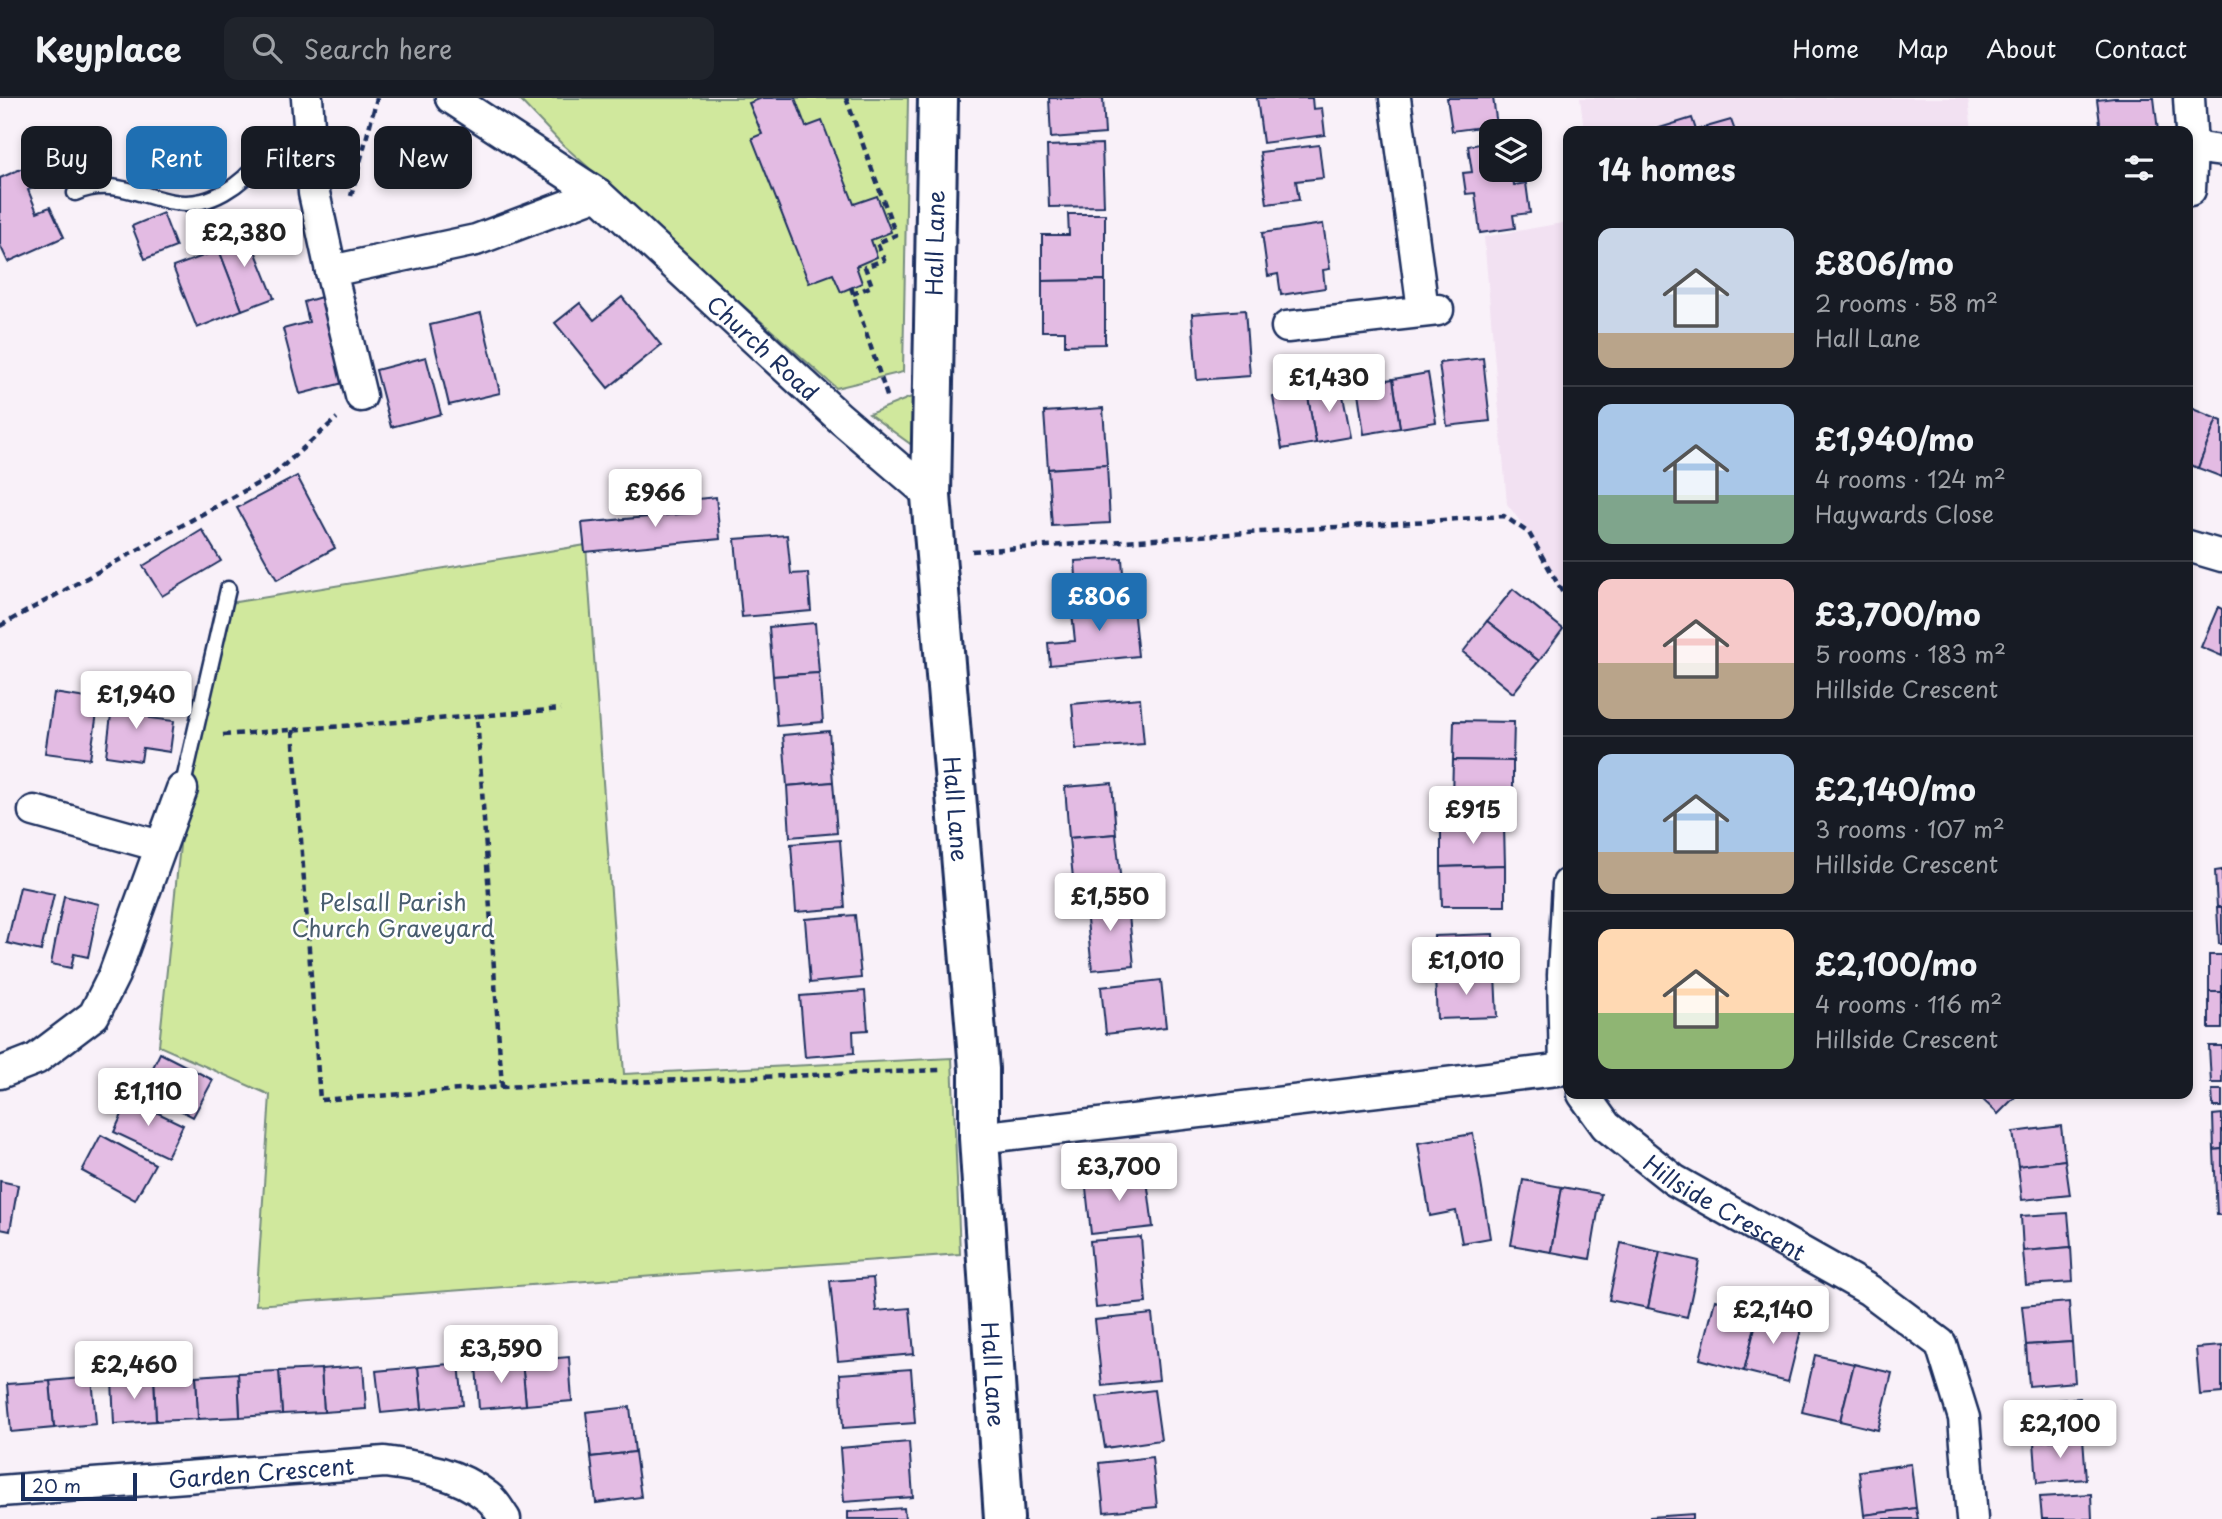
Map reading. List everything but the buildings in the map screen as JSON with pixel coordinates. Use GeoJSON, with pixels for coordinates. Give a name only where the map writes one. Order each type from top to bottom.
{"type":"FeatureCollection","features":[{"type":"Feature","properties":{"kind":"street"},"geometry":{"type":"LineString","coordinates":[[307,98],[309,126]]}},
{"type":"Feature","properties":{"kind":"street","name":"Church Road"},"geometry":{"type":"LineString","coordinates":[[451,98],[598,194],[839,417],[931,496]]}},
{"type":"Feature","properties":{"kind":"street","name":"Hall Lane"},"geometry":{"type":"LineString","coordinates":[[937,98],[931,496],[979,1069],[979,1138],[1004,1519]]}},
{"type":"Feature","properties":{"kind":"street"},"geometry":{"type":"LineString","coordinates":[[1287,327],[1431,310],[1395,98]]}},
{"type":"Feature","properties":{"kind":"street"},"geometry":{"type":"LineString","coordinates":[[2189,98],[2191,126]]}},
{"type":"Feature","properties":{"kind":"street"},"geometry":{"type":"LineString","coordinates":[[2193,147],[2222,151]]}},
{"type":"Feature","properties":{"kind":"street"},"geometry":{"type":"LineString","coordinates":[[314,189],[361,396]]}},
{"type":"Feature","properties":{"kind":"street"},"geometry":{"type":"LineString","coordinates":[[331,271],[476,240],[598,194]]}},
{"type":"Feature","properties":{"kind":"street"},"geometry":{"type":"LineString","coordinates":[[2193,547],[2222,556]]}},
{"type":"Feature","properties":{"kind":"street"},"geometry":{"type":"LineString","coordinates":[[0,1073],[36,1059],[94,1015],[114,975],[182,789]]}},
{"type":"Feature","properties":{"kind":"street"},"geometry":{"type":"LineString","coordinates":[[34,811],[160,846]]}},
{"type":"Feature","properties":{"kind":"street"},"geometry":{"type":"LineString","coordinates":[[979,1138],[1563,1072]]}},
{"type":"Feature","properties":{"kind":"street","name":"Hillside Crescent"},"geometry":{"type":"LineString","coordinates":[[1587,1099],[1606,1126],[1674,1180],[1869,1290],[1941,1344],[1964,1418],[1972,1519]]}},
{"type":"Feature","properties":{"kind":"street","name":"Garden Crescent"},"geometry":{"type":"LineString","coordinates":[[0,1491],[385,1462],[423,1467],[456,1478],[490,1498],[505,1519]]}},
{"type":"Feature","properties":{"kind":"lane"},"geometry":{"type":"LineString","coordinates":[[75,193],[104,185],[186,203],[213,198],[241,181]]}},
{"type":"Feature","properties":{"kind":"lane"},"geometry":{"type":"LineString","coordinates":[[182,789],[228,589]]}},
{"type":"Feature","properties":{"kind":"path"},"geometry":{"type":"LineString","coordinates":[[349,204],[377,98]]}},
{"type":"Feature","properties":{"kind":"path"},"geometry":{"type":"LineString","coordinates":[[846,98],[896,235],[877,243],[884,260],[865,267],[872,286],[853,294]]}},
{"type":"Feature","properties":{"kind":"path"},"geometry":{"type":"LineString","coordinates":[[850,288],[888,399]]}},
{"type":"Feature","properties":{"kind":"path"},"geometry":{"type":"LineString","coordinates":[[839,417],[933,383]]}},
{"type":"Feature","properties":{"kind":"path"},"geometry":{"type":"LineString","coordinates":[[0,626],[273,475],[361,396]]}},
{"type":"Feature","properties":{"kind":"path"},"geometry":{"type":"LineString","coordinates":[[936,554],[1504,516],[1529,533],[1563,593]]}},
{"type":"Feature","properties":{"kind":"path"},"geometry":{"type":"LineString","coordinates":[[196,736],[561,709]]}},
{"type":"Feature","properties":{"kind":"path"},"geometry":{"type":"LineString","coordinates":[[477,716],[502,1087]]}},
{"type":"Feature","properties":{"kind":"path"},"geometry":{"type":"LineString","coordinates":[[293,730],[320,1100],[502,1087],[979,1069]]}},
{"type":"Feature","properties":{"kind":"shaded area"},"geometry":{"type":"Polygon","coordinates":[[[1580,98],[1968,98],[1971,126],[1583,126],[1580,98]]]}},
{"type":"Feature","properties":{"kind":"shaded area"},"geometry":{"type":"Polygon","coordinates":[[[1563,223],[1563,589],[1507,504],[1484,237],[1563,223]]]}},
{"type":"Feature","properties":{"kind":"green space"},"geometry":{"type":"Polygon","coordinates":[[[518,98],[908,98],[903,372],[836,388],[561,143],[518,98]]]}},
{"type":"Feature","properties":{"kind":"green space"},"geometry":{"type":"Polygon","coordinates":[[[919,394],[916,448],[869,414],[919,394]]]}},
{"type":"Feature","properties":{"kind":"green space","name":"Pelsall Parish Church Graveyard"},"geometry":{"type":"Polygon","coordinates":[[[586,545],[624,1074],[952,1058],[960,1254],[256,1305],[270,1095],[159,1046],[186,788],[230,603],[586,545]]]}}]}
